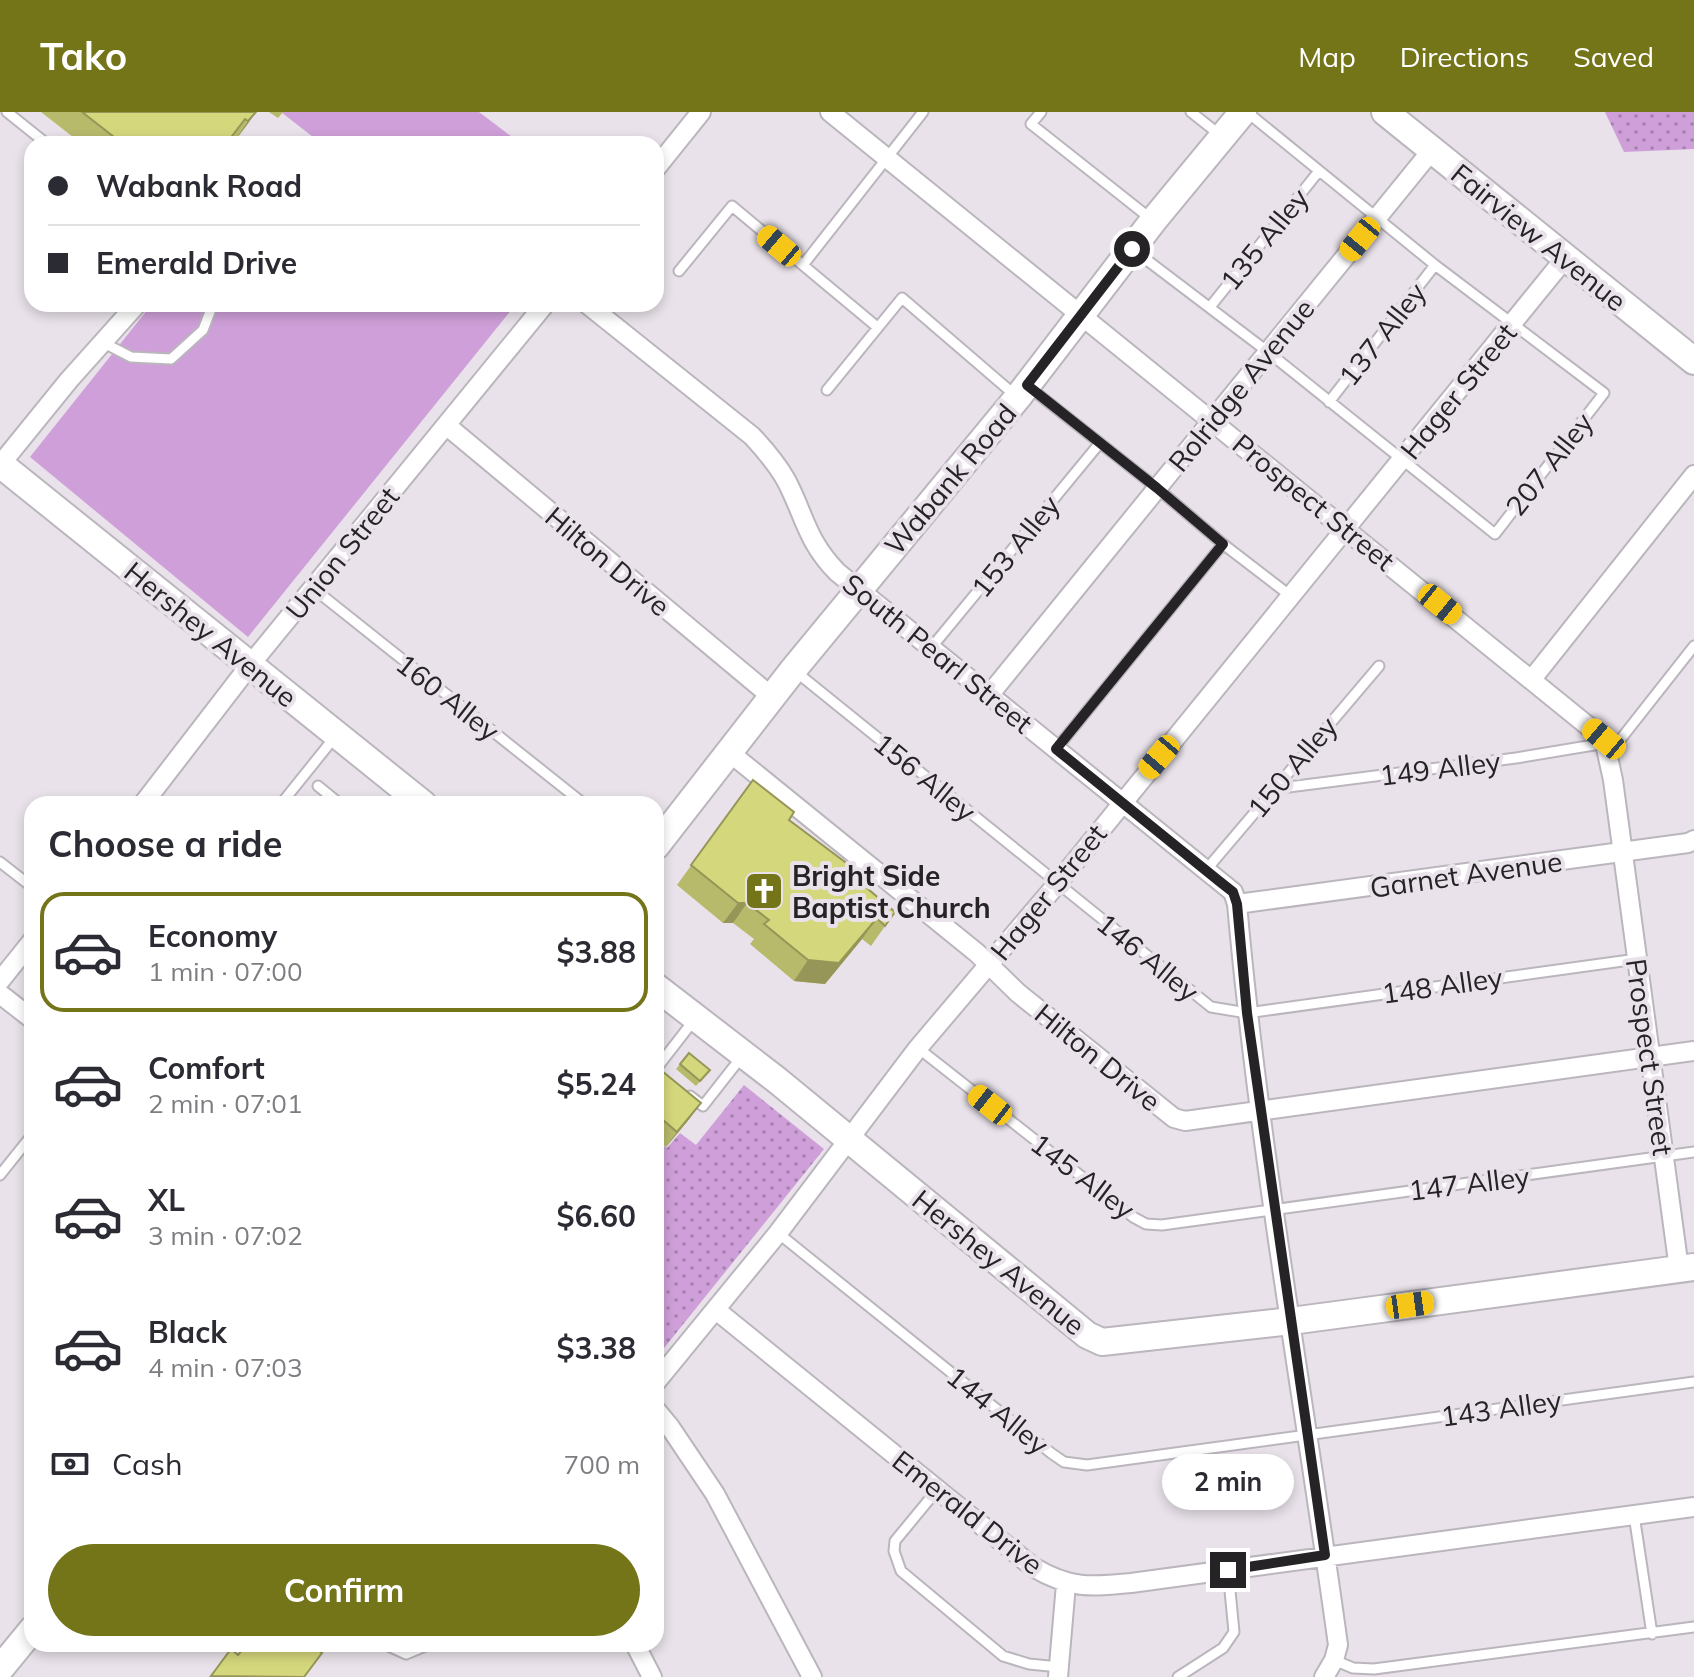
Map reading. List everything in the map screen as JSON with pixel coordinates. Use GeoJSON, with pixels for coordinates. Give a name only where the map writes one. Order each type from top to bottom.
{"type":"FeatureCollection","features":[{"type":"Feature","properties":{"kind":"main road","name":"Wabank Road"},"geometry":{"type":"LineString","coordinates":[[664,836],[793,670],[1023,391],[1153,221],[1245,112]]}},
{"type":"Feature","properties":{"kind":"main road","name":"Fairview Avenue"},"geometry":{"type":"LineString","coordinates":[[1385,112],[1694,361]]}},
{"type":"Feature","properties":{"kind":"main road","name":"Hershey Avenue"},"geometry":{"type":"LineString","coordinates":[[0,464],[413,796]]}},
{"type":"Feature","properties":{"kind":"main road","name":"Hershey Avenue"},"geometry":{"type":"LineString","coordinates":[[664,993],[744,1054],[1087,1335],[1097,1340],[1291,1321],[1686,1268]]}},
{"type":"Feature","properties":{"kind":"main road"},"geometry":{"type":"LineString","coordinates":[[0,1669],[24,1640]]}},
{"type":"Feature","properties":{"kind":"street"},"geometry":{"type":"LineString","coordinates":[[664,158],[701,112]]}},
{"type":"Feature","properties":{"kind":"street","name":"Prospect Street"},"geometry":{"type":"LineString","coordinates":[[830,112],[1532,679],[1607,749],[1664,1157],[1686,1268]]}},
{"type":"Feature","properties":{"kind":"street","name":"Rolridge Avenue"},"geometry":{"type":"LineString","coordinates":[[990,694],[1432,150]]}},
{"type":"Feature","properties":{"kind":"street","name":"Hager Street"},"geometry":{"type":"LineString","coordinates":[[664,1372],[778,1233],[918,1048],[1057,884],[1566,257]]}},
{"type":"Feature","properties":{"kind":"street"},"geometry":{"type":"LineString","coordinates":[[0,464],[130,312]]}},
{"type":"Feature","properties":{"kind":"street","name":"Union Street"},"geometry":{"type":"LineString","coordinates":[[149,796],[250,665],[538,312]]}},
{"type":"Feature","properties":{"kind":"street","name":"South Pearl Street"},"geometry":{"type":"LineString","coordinates":[[597,312],[752,436],[774,461],[787,483],[803,523],[822,557],[858,590],[1233,892],[1237,904]]}},
{"type":"Feature","properties":{"kind":"street","name":"Hilton Drive"},"geometry":{"type":"LineString","coordinates":[[446,425],[772,697]]}},
{"type":"Feature","properties":{"kind":"street"},"geometry":{"type":"LineString","coordinates":[[1532,679],[1694,475]]}},
{"type":"Feature","properties":{"kind":"street","name":"Hilton Drive"},"geometry":{"type":"LineString","coordinates":[[729,752],[989,965],[1018,993],[1174,1118],[1185,1121],[1694,1051]]}},
{"type":"Feature","properties":{"kind":"street","name":"Garnet Avenue"},"geometry":{"type":"LineString","coordinates":[[1237,904],[1623,853],[1694,840]]}},
{"type":"Feature","properties":{"kind":"street"},"geometry":{"type":"LineString","coordinates":[[1237,904],[1260,1110],[1338,1645],[1324,1677]]}},
{"type":"Feature","properties":{"kind":"street"},"geometry":{"type":"LineString","coordinates":[[0,981],[24,951]]}},
{"type":"Feature","properties":{"kind":"street"},"geometry":{"type":"LineString","coordinates":[[0,994],[24,1013]]}},
{"type":"Feature","properties":{"kind":"street","name":"Emerald Drive"},"geometry":{"type":"LineString","coordinates":[[716,1310],[1033,1567],[1066,1584],[1101,1586],[1131,1583],[1694,1507]]}},
{"type":"Feature","properties":{"kind":"street"},"geometry":{"type":"LineString","coordinates":[[664,1420],[715,1494],[812,1677]]}},
{"type":"Feature","properties":{"kind":"street"},"geometry":{"type":"LineString","coordinates":[[1059,1672],[1066,1584]]}},
{"type":"Feature","properties":{"kind":"street"},"geometry":{"type":"LineString","coordinates":[[639,1652],[652,1677]]}},
{"type":"Feature","properties":{"kind":"lane"},"geometry":{"type":"LineString","coordinates":[[7,112],[37,136]]}},
{"type":"Feature","properties":{"kind":"lane"},"geometry":{"type":"LineString","coordinates":[[803,265],[923,112]]}},
{"type":"Feature","properties":{"kind":"lane"},"geometry":{"type":"LineString","coordinates":[[1041,112],[1031,124],[1153,221]]}},
{"type":"Feature","properties":{"kind":"lane"},"geometry":{"type":"LineString","coordinates":[[1191,112],[1223,137]]}},
{"type":"Feature","properties":{"kind":"lane"},"geometry":{"type":"LineString","coordinates":[[1245,112],[1512,323]]}},
{"type":"Feature","properties":{"kind":"lane","name":"135 Alley"},"geometry":{"type":"LineString","coordinates":[[1210,307],[1319,171]]}},
{"type":"Feature","properties":{"kind":"lane"},"geometry":{"type":"LineString","coordinates":[[679,271],[732,206],[876,326]]}},
{"type":"Feature","properties":{"kind":"lane"},"geometry":{"type":"LineString","coordinates":[[1132,249],[1268,352],[1402,462]]}},
{"type":"Feature","properties":{"kind":"lane","name":"137 Alley"},"geometry":{"type":"LineString","coordinates":[[1329,402],[1435,265]]}},
{"type":"Feature","properties":{"kind":"lane"},"geometry":{"type":"LineString","coordinates":[[827,390],[876,326],[902,298],[1157,488],[1292,597]]}},
{"type":"Feature","properties":{"kind":"lane"},"geometry":{"type":"LineString","coordinates":[[104,343],[131,357],[171,359],[203,330],[210,312]]}},
{"type":"Feature","properties":{"kind":"lane","name":"207 Alley"},"geometry":{"type":"LineString","coordinates":[[1402,462],[1495,534],[1604,393],[1512,323]]}},
{"type":"Feature","properties":{"kind":"lane","name":"153 Alley"},"geometry":{"type":"LineString","coordinates":[[931,648],[1099,444]]}},
{"type":"Feature","properties":{"kind":"lane"},"geometry":{"type":"LineString","coordinates":[[1056,749],[1223,544]]}},
{"type":"Feature","properties":{"kind":"lane","name":"160 Alley"},"geometry":{"type":"LineString","coordinates":[[314,589],[574,796]]}},
{"type":"Feature","properties":{"kind":"lane"},"geometry":{"type":"LineString","coordinates":[[1607,749],[1694,646]]}},
{"type":"Feature","properties":{"kind":"lane","name":"150 Alley"},"geometry":{"type":"LineString","coordinates":[[1206,870],[1379,666]]}},
{"type":"Feature","properties":{"kind":"lane","name":"156 Alley"},"geometry":{"type":"LineString","coordinates":[[793,670],[1057,884]]}},
{"type":"Feature","properties":{"kind":"lane"},"geometry":{"type":"LineString","coordinates":[[287,796],[336,735]]}},
{"type":"Feature","properties":{"kind":"lane","name":"149 Alley"},"geometry":{"type":"LineString","coordinates":[[1273,789],[1607,749]]}},
{"type":"Feature","properties":{"kind":"lane"},"geometry":{"type":"LineString","coordinates":[[318,786],[330,796]]}},
{"type":"Feature","properties":{"kind":"lane"},"geometry":{"type":"LineString","coordinates":[[0,862],[24,881]]}},
{"type":"Feature","properties":{"kind":"lane","name":"146 Alley"},"geometry":{"type":"LineString","coordinates":[[1057,884],[1211,1007],[1247,1013]]}},
{"type":"Feature","properties":{"kind":"lane","name":"148 Alley"},"geometry":{"type":"LineString","coordinates":[[1247,1013],[1637,959]]}},
{"type":"Feature","properties":{"kind":"lane"},"geometry":{"type":"LineString","coordinates":[[664,1060],[696,1018]]}},
{"type":"Feature","properties":{"kind":"lane","name":"145 Alley"},"geometry":{"type":"LineString","coordinates":[[918,1048],[1133,1217],[1146,1224],[1162,1225],[1274,1211]]}},
{"type":"Feature","properties":{"kind":"lane"},"geometry":{"type":"LineString","coordinates":[[680,1088],[703,1106],[744,1054]]}},
{"type":"Feature","properties":{"kind":"lane"},"geometry":{"type":"LineString","coordinates":[[664,1076],[668,1079]]}},
{"type":"Feature","properties":{"kind":"lane"},"geometry":{"type":"LineString","coordinates":[[0,1175],[24,1145]]}},
{"type":"Feature","properties":{"kind":"lane","name":"147 Alley"},"geometry":{"type":"LineString","coordinates":[[1274,1211],[1694,1152]]}},
{"type":"Feature","properties":{"kind":"lane","name":"144 Alley"},"geometry":{"type":"LineString","coordinates":[[778,1233],[1064,1462],[1087,1465],[1307,1436]]}},
{"type":"Feature","properties":{"kind":"lane","name":"143 Alley"},"geometry":{"type":"LineString","coordinates":[[1307,1436],[1694,1382]]}},
{"type":"Feature","properties":{"kind":"lane"},"geometry":{"type":"LineString","coordinates":[[937,1490],[895,1541],[894,1551],[901,1571],[1003,1656],[1059,1672]]}},
{"type":"Feature","properties":{"kind":"lane"},"geometry":{"type":"LineString","coordinates":[[1634,1514],[1652,1634]]}},
{"type":"Feature","properties":{"kind":"lane"},"geometry":{"type":"LineString","coordinates":[[1178,1677],[1223,1648],[1234,1632],[1228,1570]]}},
{"type":"Feature","properties":{"kind":"lane"},"geometry":{"type":"LineString","coordinates":[[1334,1660],[1353,1668],[1374,1669],[1694,1627]]}},
{"type":"Feature","properties":{"kind":"shaded area"},"geometry":{"type":"Polygon","coordinates":[[[281,112],[479,112],[510,136],[312,136],[281,112]]]}},
{"type":"Feature","properties":{"kind":"shaded area"},"geometry":{"type":"Polygon","coordinates":[[[1605,112],[1694,112],[1694,149],[1624,152],[1605,112]]]}},
{"type":"Feature","properties":{"kind":"shaded area"},"geometry":{"type":"Polygon","coordinates":[[[146,312],[510,312],[248,637],[30,457],[146,312]]]}},
{"type":"Feature","properties":{"kind":"shaded area"},"geometry":{"type":"Polygon","coordinates":[[[744,1085],[824,1149],[664,1348],[664,1146],[667,1148],[680,1133],[696,1145],[744,1085]]]}},
{"type":"Feature","properties":{"kind":"building"},"geometry":{"type":"Polygon","coordinates":[[[82,112],[256,112],[248,121],[245,119],[232,136],[113,136],[82,112]]]}},
{"type":"Feature","properties":{"kind":"building","name":"Bright Side Baptist Church"},"geometry":{"type":"Polygon","coordinates":[[[753,780],[794,812],[789,820],[865,877],[861,883],[895,912],[885,926],[877,918],[839,963],[808,960],[764,924],[769,920],[747,903],[738,903],[691,865],[753,780]]]}},
{"type":"Feature","properties":{"kind":"building"},"geometry":{"type":"Polygon","coordinates":[[[689,1053],[710,1070],[700,1081],[680,1064],[689,1053]]]}},
{"type":"Feature","properties":{"kind":"building"},"geometry":{"type":"Polygon","coordinates":[[[664,1073],[701,1103],[677,1132],[664,1121],[664,1073]]]}},
{"type":"Feature","properties":{"kind":"building"},"geometry":{"type":"Polygon","coordinates":[[[229,1652],[238,1655],[240,1652],[322,1653],[304,1677],[211,1676],[229,1652]]]}},
{"type":"Feature","properties":{"kind":"place","name":"Bright Side Baptist Church"},"geometry":{"type":"Point","coordinates":[764,891]}},
{"type":"Feature","properties":{"kind":"route"},"geometry":{"type":"LineString","coordinates":[[1132,249],[1027,385],[1223,544],[1056,749],[1233,892],[1237,904],[1247,1013],[1325,1555],[1228,1570]]}}]}
